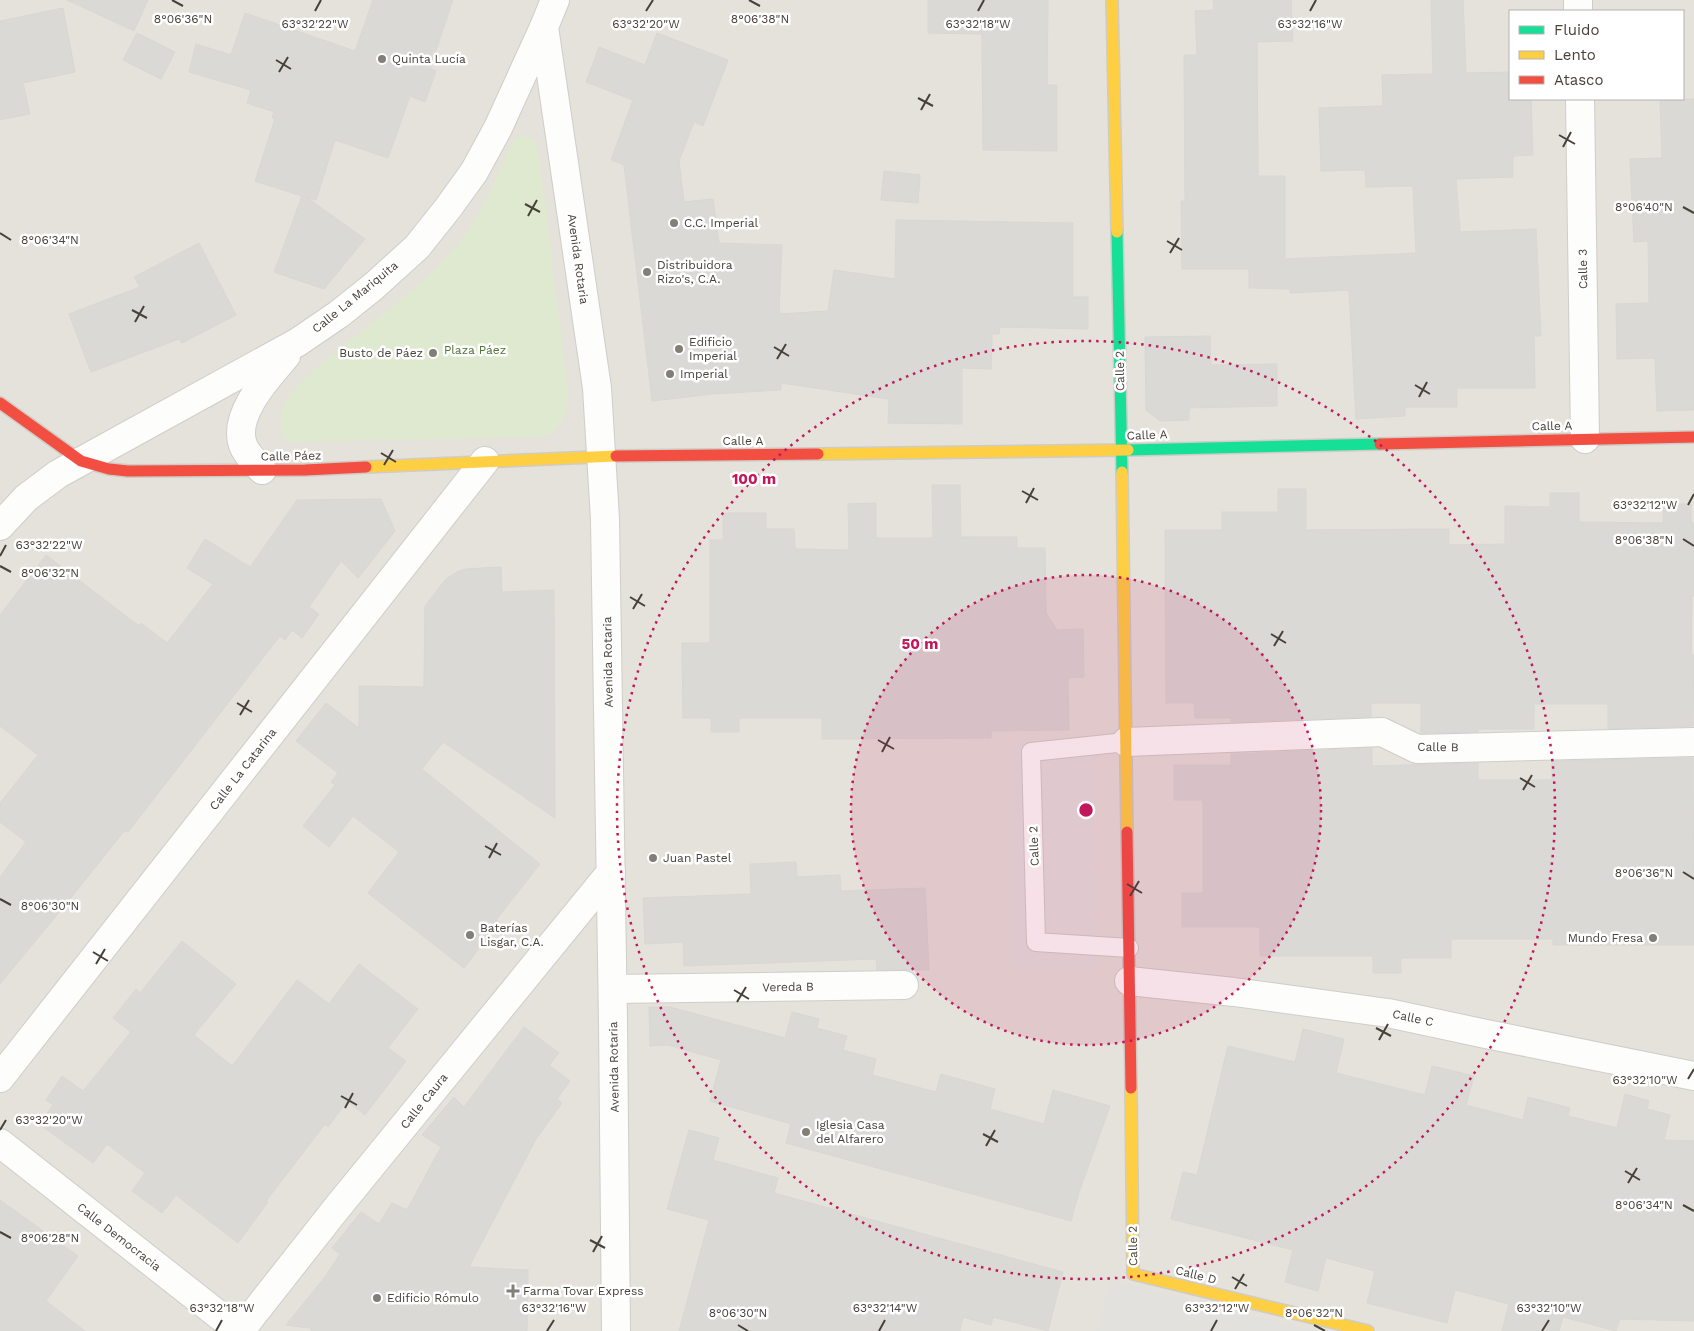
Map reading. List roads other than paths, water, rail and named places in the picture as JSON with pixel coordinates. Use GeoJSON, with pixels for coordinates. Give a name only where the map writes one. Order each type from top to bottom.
{"type":"FeatureCollection","features":[{"type":"Feature","properties":{"kind":"street"},"geometry":{"type":"LineString","coordinates":[[544,27],[555,0]]}},
{"type":"Feature","properties":{"kind":"street","name":"Calle 2"},"geometry":{"type":"LineString","coordinates":[[1112,0],[1122,450],[1134,1274]]}},
{"type":"Feature","properties":{"kind":"street","name":"Calle La Mariquita"},"geometry":{"type":"LineString","coordinates":[[0,526],[26,498],[58,474],[298,342],[339,314],[374,286],[417,247],[474,172],[498,128],[544,27]]}},
{"type":"Feature","properties":{"kind":"street","name":"Avenida Rotaria"},"geometry":{"type":"LineString","coordinates":[[544,27],[597,388],[601,456],[605,529],[611,872],[616,1331]]}},
{"type":"Feature","properties":{"kind":"street","name":"Calle 3"},"geometry":{"type":"LineString","coordinates":[[1580,100],[1585,439]]}},
{"type":"Feature","properties":{"kind":"street"},"geometry":{"type":"LineString","coordinates":[[262,470],[243,446],[241,434],[244,421],[256,393],[298,342]]}},
{"type":"Feature","properties":{"kind":"street","name":"Calle Páez"},"geometry":{"type":"LineString","coordinates":[[0,404],[81,461],[109,470],[128,472],[262,470],[601,456]]}},
{"type":"Feature","properties":{"kind":"street","name":"Calle A"},"geometry":{"type":"LineString","coordinates":[[601,456],[1122,450],[1694,437]]}},
{"type":"Feature","properties":{"kind":"street","name":"Calle La Catarina"},"geometry":{"type":"LineString","coordinates":[[0,1078],[485,461]]}},
{"type":"Feature","properties":{"kind":"street","name":"Calle B"},"geometry":{"type":"LineString","coordinates":[[1126,742],[1382,732],[1416,749],[1694,742]]}},
{"type":"Feature","properties":{"kind":"street","name":"Calle Caura"},"geometry":{"type":"LineString","coordinates":[[239,1331],[611,872]]}},
{"type":"Feature","properties":{"kind":"street","name":"Calle C"},"geometry":{"type":"LineString","coordinates":[[1129,982],[1234,992],[1388,1013],[1694,1076]]}},
{"type":"Feature","properties":{"kind":"street","name":"Vereda B"},"geometry":{"type":"LineString","coordinates":[[613,989],[904,986]]}},
{"type":"Feature","properties":{"kind":"street","name":"Calle Democracia"},"geometry":{"type":"LineString","coordinates":[[0,1143],[239,1331]]}},
{"type":"Feature","properties":{"kind":"street","name":"Calle D"},"geometry":{"type":"LineString","coordinates":[[1134,1274],[1368,1331]]}},
{"type":"Feature","properties":{"kind":"lane","name":"Calle 2"},"geometry":{"type":"LineString","coordinates":[[1126,742],[1031,752],[1036,942],[1129,948]]}},
{"type":"Feature","properties":{"kind":"place","name":"Quinta Lucía"},"geometry":{"type":"Point","coordinates":[382,59]}},
{"type":"Feature","properties":{"kind":"place","name":"C.C. Imperial"},"geometry":{"type":"Point","coordinates":[674,223]}},
{"type":"Feature","properties":{"kind":"place","name":"Distribuidora Rizo's, C.A."},"geometry":{"type":"Point","coordinates":[647,272]}},
{"type":"Feature","properties":{"kind":"place","name":"Edificio Imperial"},"geometry":{"type":"Point","coordinates":[679,349]}},
{"type":"Feature","properties":{"kind":"place","name":"Busto de Páez"},"geometry":{"type":"Point","coordinates":[433,353]}},
{"type":"Feature","properties":{"kind":"place","name":"Imperial"},"geometry":{"type":"Point","coordinates":[670,374]}},
{"type":"Feature","properties":{"kind":"place","name":"Juan Pastel"},"geometry":{"type":"Point","coordinates":[653,858]}},
{"type":"Feature","properties":{"kind":"place","name":"Baterías Lisgar, C.A."},"geometry":{"type":"Point","coordinates":[470,935]}},
{"type":"Feature","properties":{"kind":"place","name":"Mundo Fresa"},"geometry":{"type":"Point","coordinates":[1653,938]}},
{"type":"Feature","properties":{"kind":"place","name":"Iglesia Casa del Alfarero"},"geometry":{"type":"Point","coordinates":[806,1132]}},
{"type":"Feature","properties":{"kind":"place","name":"Farma Tovar Express"},"geometry":{"type":"Point","coordinates":[513,1291]}},
{"type":"Feature","properties":{"kind":"place","name":"Edificio Rómulo"},"geometry":{"type":"Point","coordinates":[377,1298]}},
{"type":"Feature","properties":{"kind":"park label","name":"Plaza Páez"},"geometry":{"type":"Point","coordinates":[475,350]}}]}
